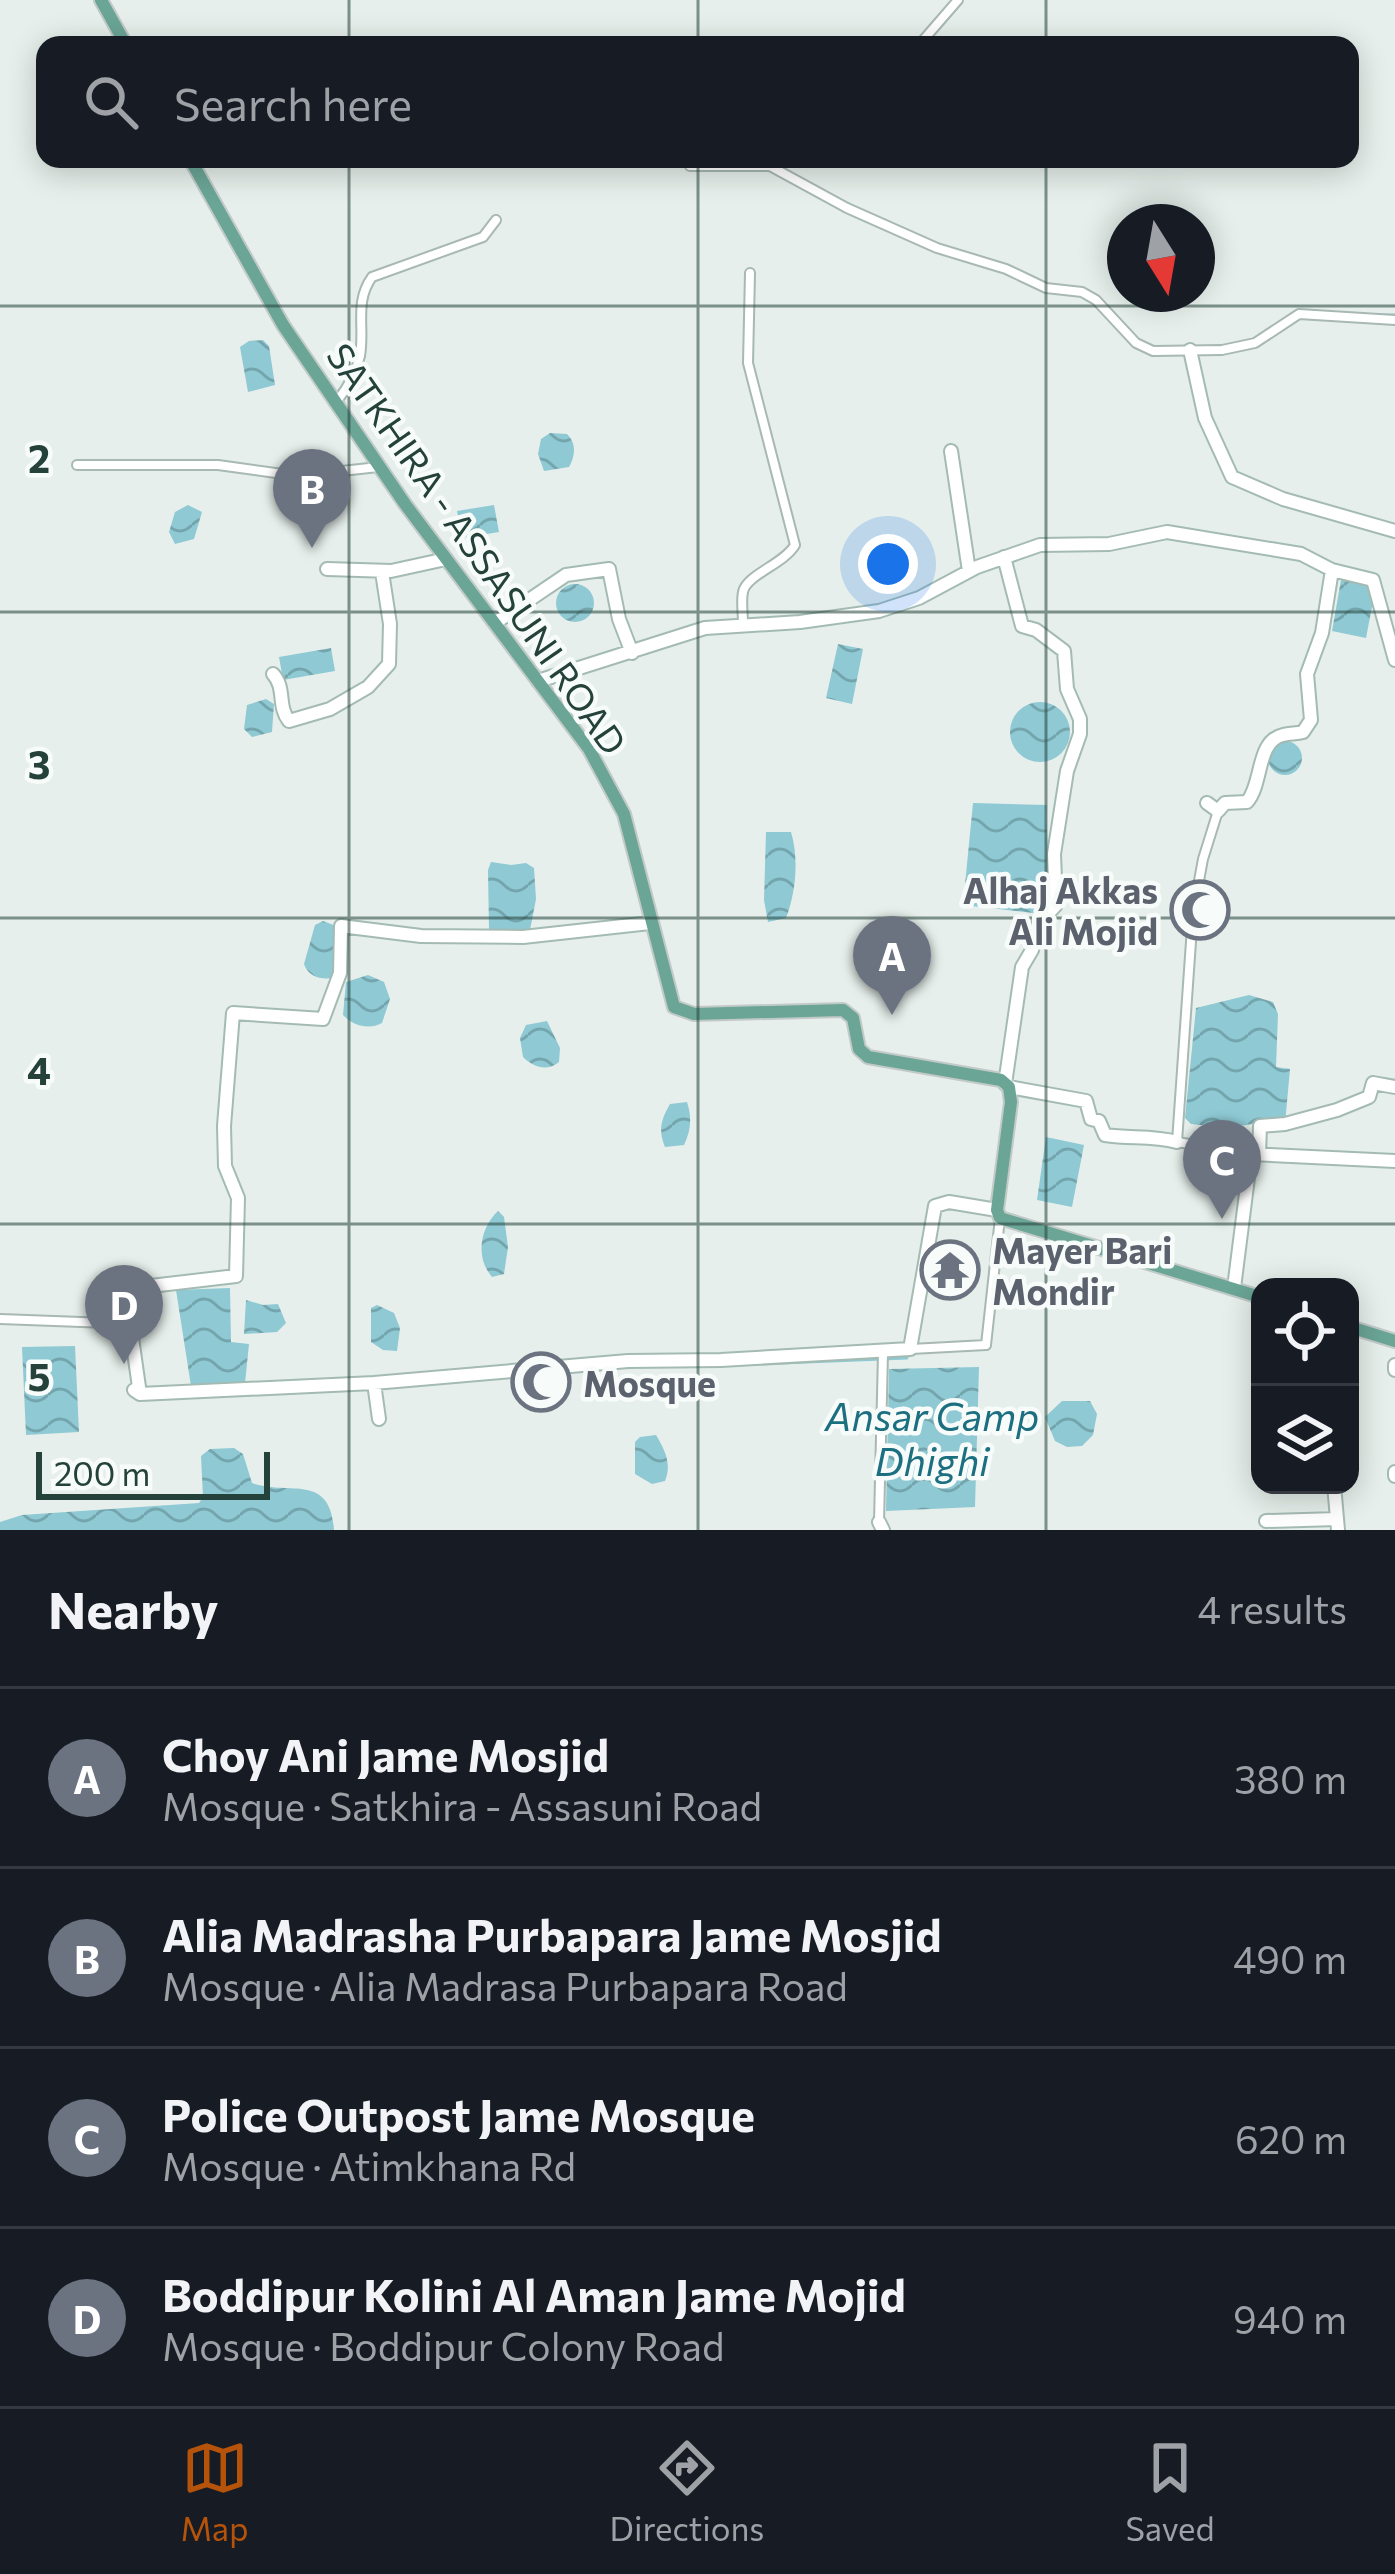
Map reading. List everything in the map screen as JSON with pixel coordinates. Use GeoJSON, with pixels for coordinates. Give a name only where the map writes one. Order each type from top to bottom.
{"type":"FeatureCollection","features":[{"type":"Feature","properties":{"kind":"main road"},"geometry":{"type":"LineString","coordinates":[[101,0],[121,36]]}},
{"type":"Feature","properties":{"kind":"main road","name":"SATKHIRA - ASSASUNI ROAD"},"geometry":{"type":"LineString","coordinates":[[195,168],[283,325],[446,559],[589,749],[624,814],[674,1007],[694,1014],[842,1010],[854,1018],[860,1049],[868,1057],[1007,1085]]}},
{"type":"Feature","properties":{"kind":"main road"},"geometry":{"type":"LineString","coordinates":[[1190,350],[1205,418],[1232,477],[1283,499],[1395,531]]}},
{"type":"Feature","properties":{"kind":"main road"},"geometry":{"type":"LineString","coordinates":[[951,451],[969,571]]}},
{"type":"Feature","properties":{"kind":"main road"},"geometry":{"type":"LineString","coordinates":[[538,681],[705,628],[880,611],[1040,544],[1109,544],[1167,532],[1301,554],[1332,570],[1372,580],[1395,660]]}},
{"type":"Feature","properties":{"kind":"main road"},"geometry":{"type":"LineString","coordinates":[[998,1214],[1022,967],[1038,925],[1056,905],[1054,851],[1070,756],[1080,742],[1080,719],[1067,688],[1064,651],[1036,630],[1022,626],[1004,557]]}},
{"type":"Feature","properties":{"kind":"main road"},"geometry":{"type":"LineString","coordinates":[[327,568],[382,572],[446,559]]}},
{"type":"Feature","properties":{"kind":"main road"},"geometry":{"type":"LineString","coordinates":[[495,623],[566,575],[609,569],[632,653]]}},
{"type":"Feature","properties":{"kind":"main road"},"geometry":{"type":"LineString","coordinates":[[1212,807],[1251,799],[1267,747],[1279,736],[1299,734],[1311,720],[1307,674],[1322,633],[1332,570]]}},
{"type":"Feature","properties":{"kind":"main road"},"geometry":{"type":"LineString","coordinates":[[273,674],[280,682],[282,712],[289,721],[330,709],[381,677],[389,664],[390,624],[382,572]]}},
{"type":"Feature","properties":{"kind":"main road"},"geometry":{"type":"LineString","coordinates":[[650,923],[523,937],[421,936],[341,926],[340,973],[323,1018],[233,1013],[224,1126],[225,1166],[238,1198],[236,1276],[125,1289],[134,1334],[137,1392],[374,1383],[628,1360],[910,1349],[935,1206],[950,1202],[1251,1294]]}},
{"type":"Feature","properties":{"kind":"main road"},"geometry":{"type":"LineString","coordinates":[[1234,1288],[1260,1126],[1337,1110],[1369,1097],[1373,1083],[1395,1087]]}},
{"type":"Feature","properties":{"kind":"main road"},"geometry":{"type":"LineString","coordinates":[[1007,1085],[1086,1101],[1091,1119],[1099,1121],[1105,1135],[1145,1135],[1177,1142]]}},
{"type":"Feature","properties":{"kind":"main road"},"geometry":{"type":"LineString","coordinates":[[1255,1154],[1395,1161]]}},
{"type":"Feature","properties":{"kind":"main road"},"geometry":{"type":"LineString","coordinates":[[1359,1330],[1395,1341]]}},
{"type":"Feature","properties":{"kind":"main road"},"geometry":{"type":"LineString","coordinates":[[374,1383],[379,1419]]}},
{"type":"Feature","properties":{"kind":"main road"},"geometry":{"type":"LineString","coordinates":[[1266,1521],[1337,1525],[1335,1494]]}},
{"type":"Feature","properties":{"kind":"street"},"geometry":{"type":"LineString","coordinates":[[927,36],[958,0]]}},
{"type":"Feature","properties":{"kind":"street"},"geometry":{"type":"LineString","coordinates":[[774,168],[847,208],[937,248],[1006,269],[1046,288],[1082,292],[1096,300],[1136,343],[1153,351],[1255,343],[1299,314],[1395,320]]}},
{"type":"Feature","properties":{"kind":"street"},"geometry":{"type":"LineString","coordinates":[[336,402],[352,380],[360,354],[361,292],[372,277],[483,237],[496,220]]}},
{"type":"Feature","properties":{"kind":"street"},"geometry":{"type":"LineString","coordinates":[[743,623],[743,589],[748,580],[789,555],[795,545],[748,363],[750,273]]}},
{"type":"Feature","properties":{"kind":"street"},"geometry":{"type":"LineString","coordinates":[[77,465],[218,465],[297,476],[380,467]]}},
{"type":"Feature","properties":{"kind":"street"},"geometry":{"type":"LineString","coordinates":[[1212,807],[1193,913],[1177,1142],[1255,1154]]}},
{"type":"Feature","properties":{"kind":"street"},"geometry":{"type":"LineString","coordinates":[[910,1349],[986,1345],[998,1214]]}},
{"type":"Feature","properties":{"kind":"street"},"geometry":{"type":"LineString","coordinates":[[0,1319],[108,1323],[134,1334]]}},
{"type":"Feature","properties":{"kind":"street"},"geometry":{"type":"LineString","coordinates":[[881,1526],[883,1353]]}},
{"type":"Feature","properties":{"kind":"water"},"geometry":{"type":"Polygon","coordinates":[[[263,340],[269,346],[275,385],[248,392],[240,347],[263,340]]]}},
{"type":"Feature","properties":{"kind":"water"},"geometry":{"type":"Polygon","coordinates":[[[550,433],[570,438],[574,450],[569,467],[544,471],[538,454],[541,439],[550,433]]]}},
{"type":"Feature","properties":{"kind":"water"},"geometry":{"type":"Polygon","coordinates":[[[188,505],[202,512],[194,539],[175,544],[169,532],[175,512],[188,505]]]}},
{"type":"Feature","properties":{"kind":"water"},"geometry":{"type":"Polygon","coordinates":[[[494,505],[499,532],[462,538],[457,511],[494,505]]]}},
{"type":"Feature","properties":{"kind":"water"},"geometry":{"type":"Polygon","coordinates":[[[1341,580],[1376,586],[1366,638],[1332,631],[1341,580]]]}},
{"type":"Feature","properties":{"kind":"water"},"geometry":{"type":"Polygon","coordinates":[[[575,584],[588,590],[594,603],[588,616],[575,622],[562,616],[556,603],[562,590],[575,584]]]}},
{"type":"Feature","properties":{"kind":"water"},"geometry":{"type":"Polygon","coordinates":[[[838,644],[863,649],[852,704],[826,698],[838,644]]]}},
{"type":"Feature","properties":{"kind":"water"},"geometry":{"type":"Polygon","coordinates":[[[331,648],[335,671],[283,680],[279,657],[331,648]]]}},
{"type":"Feature","properties":{"kind":"water"},"geometry":{"type":"Polygon","coordinates":[[[266,699],[274,704],[272,732],[252,737],[244,729],[247,705],[266,699]]]}},
{"type":"Feature","properties":{"kind":"water"},"geometry":{"type":"Polygon","coordinates":[[[1040,702],[1061,711],[1070,732],[1061,753],[1040,762],[1019,753],[1010,732],[1019,711],[1040,702]]]}},
{"type":"Feature","properties":{"kind":"water"},"geometry":{"type":"Polygon","coordinates":[[[1285,741],[1297,746],[1302,758],[1297,770],[1285,775],[1273,770],[1268,758],[1273,746],[1285,741]]]}},
{"type":"Feature","properties":{"kind":"water"},"geometry":{"type":"Polygon","coordinates":[[[973,803],[1047,805],[1051,903],[1033,913],[963,905],[973,803]]]}},
{"type":"Feature","properties":{"kind":"water"},"geometry":{"type":"Polygon","coordinates":[[[766,832],[791,832],[796,864],[786,918],[768,922],[764,900],[766,832]]]}},
{"type":"Feature","properties":{"kind":"water"},"geometry":{"type":"Polygon","coordinates":[[[491,862],[526,863],[534,868],[536,899],[530,930],[489,930],[491,862]]]}},
{"type":"Feature","properties":{"kind":"water"},"geometry":{"type":"Polygon","coordinates":[[[323,921],[336,926],[338,965],[332,978],[315,976],[304,964],[315,925],[323,921]]]}},
{"type":"Feature","properties":{"kind":"water"},"geometry":{"type":"Polygon","coordinates":[[[368,975],[384,982],[390,999],[382,1023],[367,1026],[343,1015],[346,982],[368,975]]]}},
{"type":"Feature","properties":{"kind":"water"},"geometry":{"type":"Polygon","coordinates":[[[1249,995],[1273,1002],[1278,1014],[1276,1067],[1290,1069],[1285,1124],[1227,1128],[1191,1124],[1185,1118],[1196,1008],[1249,995]]]}},
{"type":"Feature","properties":{"kind":"water"},"geometry":{"type":"Polygon","coordinates":[[[547,1021],[560,1048],[559,1062],[536,1066],[523,1057],[520,1038],[526,1025],[547,1021]]]}},
{"type":"Feature","properties":{"kind":"water"},"geometry":{"type":"Polygon","coordinates":[[[687,1102],[690,1124],[684,1145],[665,1147],[661,1130],[667,1110],[670,1104],[687,1102]]]}},
{"type":"Feature","properties":{"kind":"water"},"geometry":{"type":"Polygon","coordinates":[[[1046,1137],[1084,1145],[1072,1207],[1037,1200],[1046,1137]]]}},
{"type":"Feature","properties":{"kind":"water"},"geometry":{"type":"Polygon","coordinates":[[[498,1211],[504,1217],[508,1247],[504,1274],[492,1277],[483,1261],[482,1243],[498,1211]]]}},
{"type":"Feature","properties":{"kind":"water"},"geometry":{"type":"Polygon","coordinates":[[[230,1288],[231,1342],[249,1344],[245,1383],[191,1386],[176,1290],[230,1288]]]}},
{"type":"Feature","properties":{"kind":"water"},"geometry":{"type":"Polygon","coordinates":[[[246,1300],[278,1304],[286,1323],[277,1332],[244,1334],[246,1300]]]}},
{"type":"Feature","properties":{"kind":"water"},"geometry":{"type":"Polygon","coordinates":[[[377,1305],[394,1313],[400,1328],[397,1351],[383,1350],[371,1342],[371,1308],[377,1305]]]}},
{"type":"Feature","properties":{"kind":"water"},"geometry":{"type":"Polygon","coordinates":[[[75,1346],[79,1432],[26,1435],[22,1347],[75,1346]]]}},
{"type":"Feature","properties":{"kind":"water","name":"Ansar Camp Dhighi"},"geometry":{"type":"Polygon","coordinates":[[[979,1367],[975,1507],[886,1511],[889,1369],[979,1367]]]}},
{"type":"Feature","properties":{"kind":"water"},"geometry":{"type":"Polygon","coordinates":[[[1062,1401],[1090,1401],[1097,1414],[1093,1435],[1082,1446],[1067,1447],[1055,1441],[1045,1417],[1062,1401]]]}},
{"type":"Feature","properties":{"kind":"water"},"geometry":{"type":"Polygon","coordinates":[[[656,1435],[668,1469],[665,1481],[652,1484],[635,1474],[635,1442],[656,1435]]]}},
{"type":"Feature","properties":{"kind":"water"},"geometry":{"type":"Polygon","coordinates":[[[234,1448],[243,1454],[252,1483],[306,1490],[325,1500],[334,1530],[0,1530],[0,1522],[22,1515],[199,1503],[203,1497],[201,1456],[210,1449],[234,1448]]]}},
{"type":"Feature","properties":{"kind":"waterway"},"geometry":{"type":"LineString","coordinates":[[1373,315],[1395,315]]}},
{"type":"Feature","properties":{"kind":"waterway"},"geometry":{"type":"LineString","coordinates":[[704,1366],[907,1358]]}},
{"type":"Feature","properties":{"kind":"place","name":"Alia Madrasha Purbapara Jame Mosjid"},"geometry":{"type":"Point","coordinates":[312,548]}},
{"type":"Feature","properties":{"kind":"place","name":"Alhaj Akkas Ali Mojid"},"geometry":{"type":"Point","coordinates":[1200,910]}},
{"type":"Feature","properties":{"kind":"place","name":"Choy Ani Jame Mosjid"},"geometry":{"type":"Point","coordinates":[892,1015]}},
{"type":"Feature","properties":{"kind":"place","name":"Police Outpost Jame Mosque"},"geometry":{"type":"Point","coordinates":[1222,1219]}},
{"type":"Feature","properties":{"kind":"place","name":"Mayer Bari Mondir"},"geometry":{"type":"Point","coordinates":[950,1270]}},
{"type":"Feature","properties":{"kind":"place","name":"Boddipur Kolini Al Aman Jame Mojid"},"geometry":{"type":"Point","coordinates":[124,1364]}},
{"type":"Feature","properties":{"kind":"place","name":"Mosque"},"geometry":{"type":"Point","coordinates":[541,1382]}}]}
